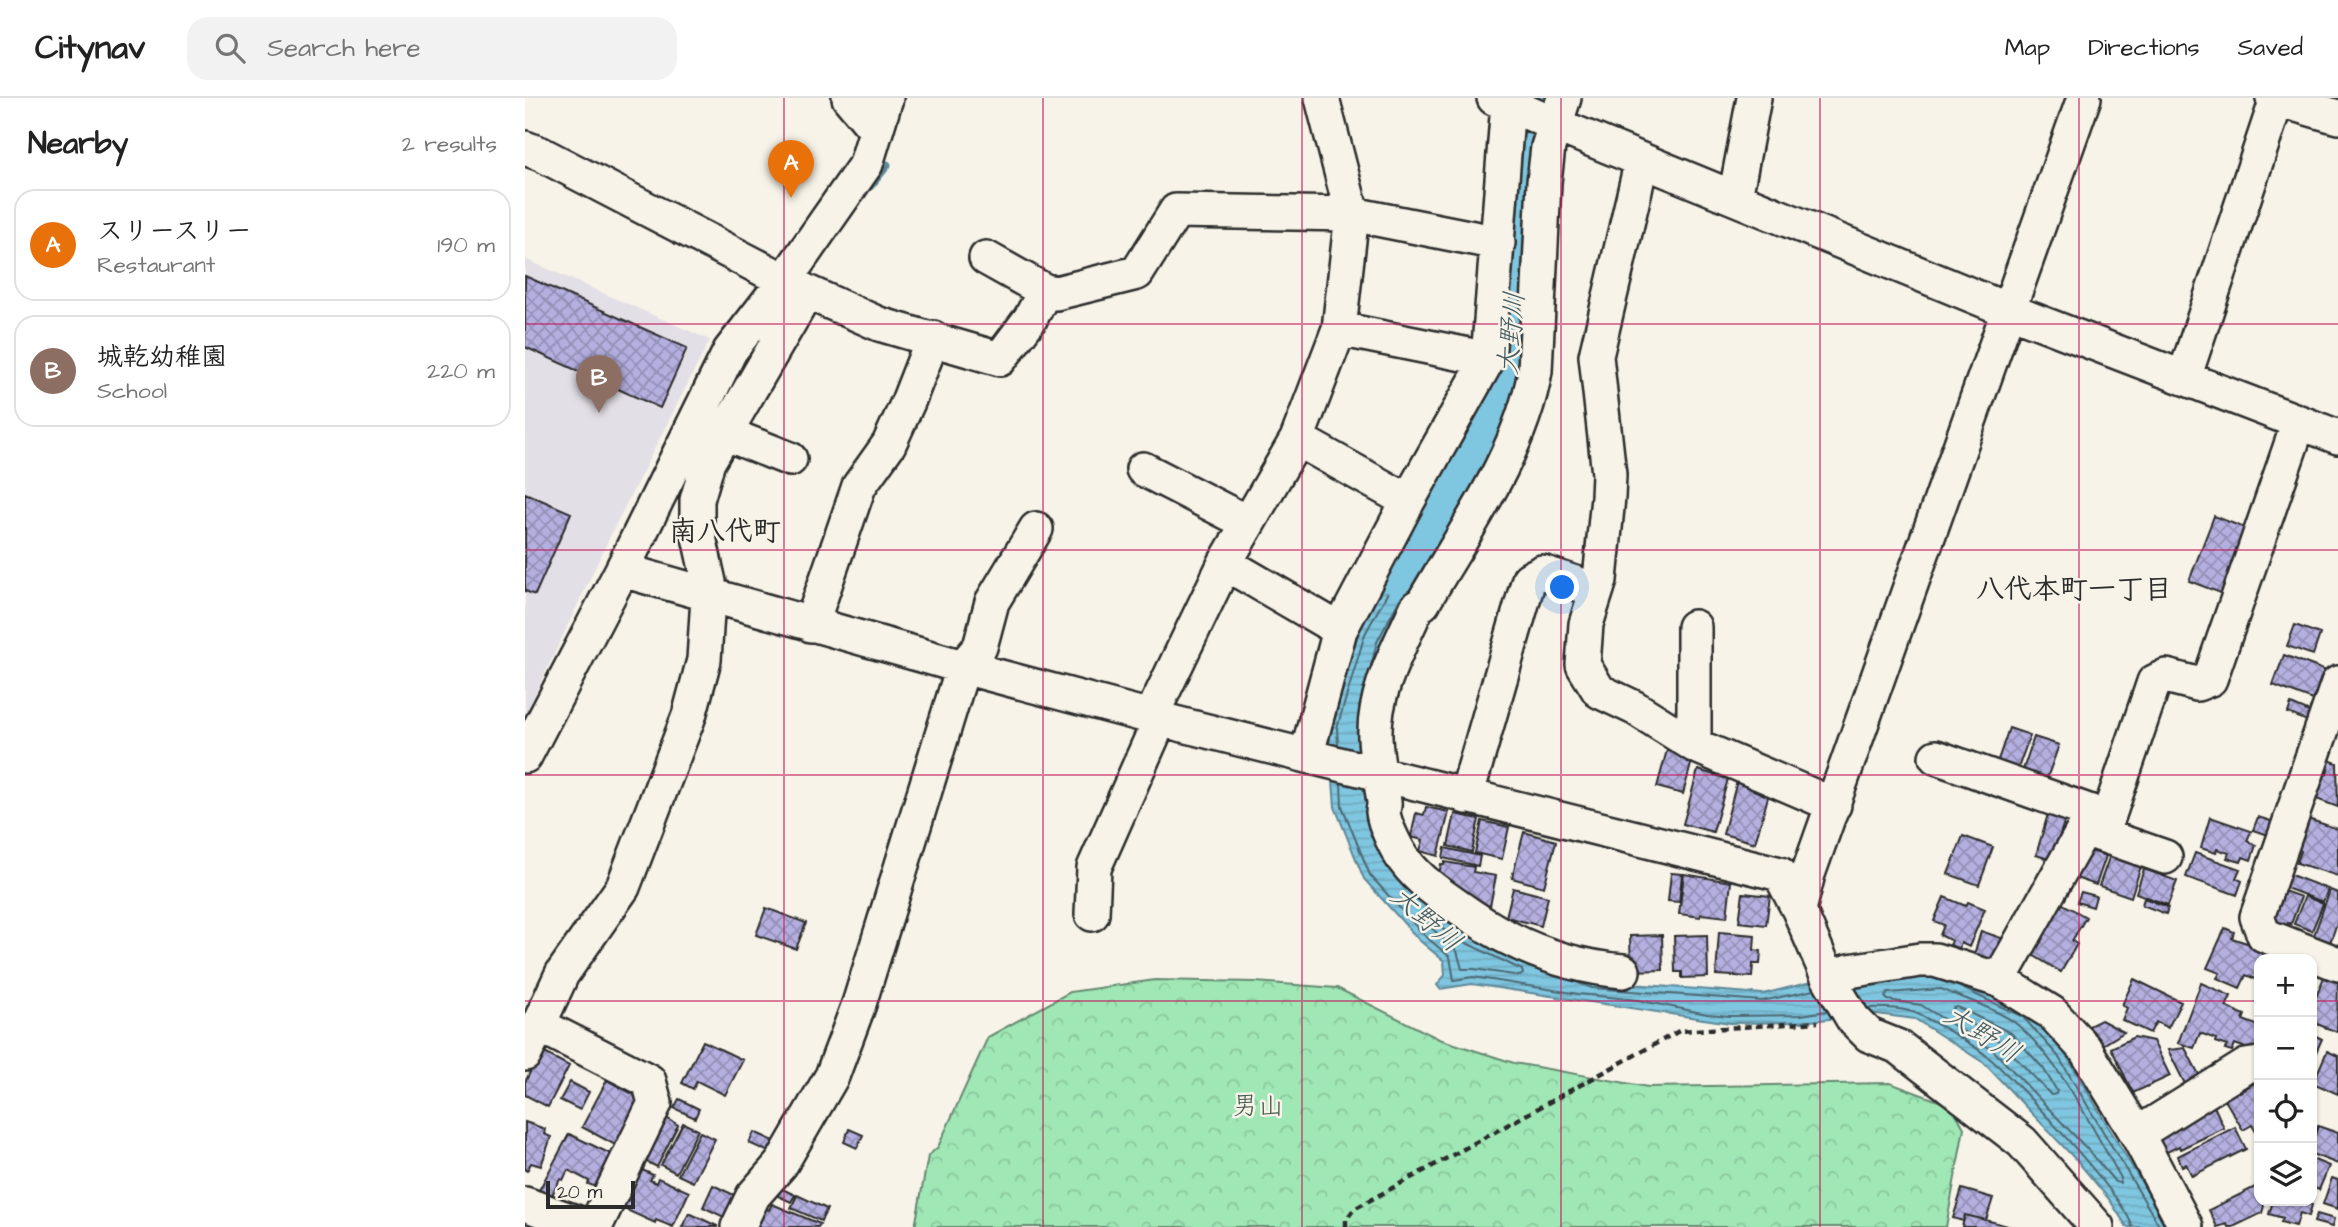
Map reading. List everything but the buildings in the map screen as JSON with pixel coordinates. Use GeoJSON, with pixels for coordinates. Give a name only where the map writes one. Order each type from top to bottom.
{"type":"FeatureCollection","features":[{"type":"Feature","properties":{"kind":"street"},"geometry":{"type":"LineString","coordinates":[[849,98],[875,129]]}},
{"type":"Feature","properties":{"kind":"street"},"geometry":{"type":"LineString","coordinates":[[595,1227],[655,1103],[649,1081],[532,1039],[562,974],[623,887],[689,716],[704,660],[701,594],[709,582],[697,528],[697,500],[708,462],[710,428],[730,351],[796,286],[866,164],[886,98]]}},
{"type":"Feature","properties":{"kind":"street"},"geometry":{"type":"LineString","coordinates":[[1091,914],[1094,868],[1153,735],[1159,702],[1225,563],[1297,439],[1339,329],[1352,214],[1322,98]]}},
{"type":"Feature","properties":{"kind":"street"},"geometry":{"type":"LineString","coordinates":[[1735,198],[1754,98]]}},
{"type":"Feature","properties":{"kind":"street"},"geometry":{"type":"LineString","coordinates":[[1799,910],[1808,874],[2084,98]]}},
{"type":"Feature","properties":{"kind":"street"},"geometry":{"type":"LineString","coordinates":[[2184,378],[2275,99],[2338,117]]}},
{"type":"Feature","properties":{"kind":"street"},"geometry":{"type":"LineString","coordinates":[[1308,756],[1340,630],[1408,501],[1488,359],[1498,243],[1501,101],[1560,112],[1642,160],[2010,311],[2338,438]]}},
{"type":"Feature","properties":{"kind":"street"},"geometry":{"type":"LineString","coordinates":[[1560,112],[1548,146],[1544,183],[1535,371],[1531,393],[1505,461],[1423,603],[1417,607],[1389,668],[1375,735],[1378,773],[1385,806],[1383,811],[1404,860],[1432,890],[1478,920],[1531,949],[1567,962],[1623,971]]}},
{"type":"Feature","properties":{"kind":"street"},"geometry":{"type":"LineString","coordinates":[[525,148],[796,286],[879,324],[1000,359],[1030,320],[1045,291]]}},
{"type":"Feature","properties":{"kind":"street"},"geometry":{"type":"LineString","coordinates":[[1642,160],[1597,356],[1609,474],[1600,580],[1586,624],[1583,665],[1599,691],[1635,708],[1694,745],[1834,805]]}},
{"type":"Feature","properties":{"kind":"street"},"geometry":{"type":"LineString","coordinates":[[986,258],[1045,291],[1056,293],[1137,273],[1176,211],[1352,214],[1498,243]]}},
{"type":"Feature","properties":{"kind":"street"},"geometry":{"type":"LineString","coordinates":[[1339,329],[1488,359]]}},
{"type":"Feature","properties":{"kind":"street"},"geometry":{"type":"LineString","coordinates":[[811,625],[859,486],[889,444],[933,338]]}},
{"type":"Feature","properties":{"kind":"street"},"geometry":{"type":"LineString","coordinates":[[1999,980],[2096,824],[2154,682],[2166,676],[2197,684],[2210,680],[2299,422]]}},
{"type":"Feature","properties":{"kind":"street"},"geometry":{"type":"LineString","coordinates":[[710,428],[790,459]]}},
{"type":"Feature","properties":{"kind":"street"},"geometry":{"type":"LineString","coordinates":[[525,756],[622,570],[710,428]]}},
{"type":"Feature","properties":{"kind":"street"},"geometry":{"type":"LineString","coordinates":[[1297,439],[1408,501]]}},
{"type":"Feature","properties":{"kind":"street"},"geometry":{"type":"LineString","coordinates":[[1143,469],[1248,523]]}},
{"type":"Feature","properties":{"kind":"street"},"geometry":{"type":"LineString","coordinates":[[738,1227],[753,1196],[781,1164],[832,1076],[859,1004],[963,667],[980,647],[992,602],[1036,529]]}},
{"type":"Feature","properties":{"kind":"street"},"geometry":{"type":"LineString","coordinates":[[1225,563],[1340,630]]}},
{"type":"Feature","properties":{"kind":"street"},"geometry":{"type":"LineString","coordinates":[[622,570],[811,625],[1155,718],[1780,874],[1828,977],[1861,1027],[1899,1046],[2022,1142],[2097,1227]]}},
{"type":"Feature","properties":{"kind":"street"},"geometry":{"type":"LineString","coordinates":[[1466,797],[1529,579],[1542,572],[1596,590]]}},
{"type":"Feature","properties":{"kind":"street"},"geometry":{"type":"LineString","coordinates":[[1694,627],[1694,745]]}},
{"type":"Feature","properties":{"kind":"street"},"geometry":{"type":"LineString","coordinates":[[2338,682],[2257,917],[2264,935],[2338,964]]}},
{"type":"Feature","properties":{"kind":"street"},"geometry":{"type":"LineString","coordinates":[[1936,758],[2096,824],[2165,857]]}},
{"type":"Feature","properties":{"kind":"street"},"geometry":{"type":"LineString","coordinates":[[1828,977],[1849,971],[1935,960],[1999,980],[2052,1013],[2085,1049],[2137,1134],[2186,1227]]}},
{"type":"Feature","properties":{"kind":"street"},"geometry":{"type":"LineString","coordinates":[[2137,1134],[2246,1066],[2254,1065]]}},
{"type":"Feature","properties":{"kind":"street"},"geometry":{"type":"LineString","coordinates":[[525,1204],[589,1227]]}},
{"type":"Feature","properties":{"kind":"path"},"geometry":{"type":"LineString","coordinates":[[1346,1227],[1346,1220],[1354,1209],[1679,1031],[1861,1027]]}},
{"type":"Feature","properties":{"kind":"shaded area"},"geometry":{"type":"Polygon","coordinates":[[[525,259],[710,340],[614,528],[525,715],[525,259]]]}},
{"type":"Feature","properties":{"kind":"green space","name":"男山"},"geometry":{"type":"Polygon","coordinates":[[[1155,980],[1255,982],[1337,988],[1439,1039],[1514,1063],[1648,1087],[1890,1083],[1952,1106],[1964,1128],[1946,1227],[915,1227],[928,1156],[938,1147],[988,1037],[1070,992],[1155,980]]]}},
{"type":"Feature","properties":{"kind":"water"},"geometry":{"type":"Polygon","coordinates":[[[1428,505],[1457,507],[1383,645],[1360,736],[1367,814],[1387,850],[1592,981],[1763,994],[1807,983],[1943,973],[2028,1011],[2064,1052],[2168,1227],[2127,1227],[2109,1199],[2079,1163],[1984,1063],[1915,1019],[1877,1014],[1801,1022],[1730,1023],[1472,984],[1440,989],[1437,985],[1445,975],[1444,961],[1419,940],[1364,879],[1335,807],[1329,728],[1359,631],[1428,505]]]}},
{"type":"Feature","properties":{"kind":"waterway","name":"大野川"},"geometry":{"type":"LineString","coordinates":[[1404,571],[1497,414],[1513,364],[1516,252],[1530,125],[1538,98]]}},
{"type":"Feature","properties":{"kind":"waterway"},"geometry":{"type":"LineString","coordinates":[[870,186],[887,165]]}},
{"type":"Feature","properties":{"kind":"place","name":"スリースリー"},"geometry":{"type":"Point","coordinates":[791,198]}},
{"type":"Feature","properties":{"kind":"place","name":"城乾幼稚園"},"geometry":{"type":"Point","coordinates":[599,413]}},
{"type":"Feature","properties":{"kind":"district","name":"南八代町"},"geometry":{"type":"Point","coordinates":[725,530]}},
{"type":"Feature","properties":{"kind":"district","name":"八代本町一丁目"},"geometry":{"type":"Point","coordinates":[2074,588]}}]}
